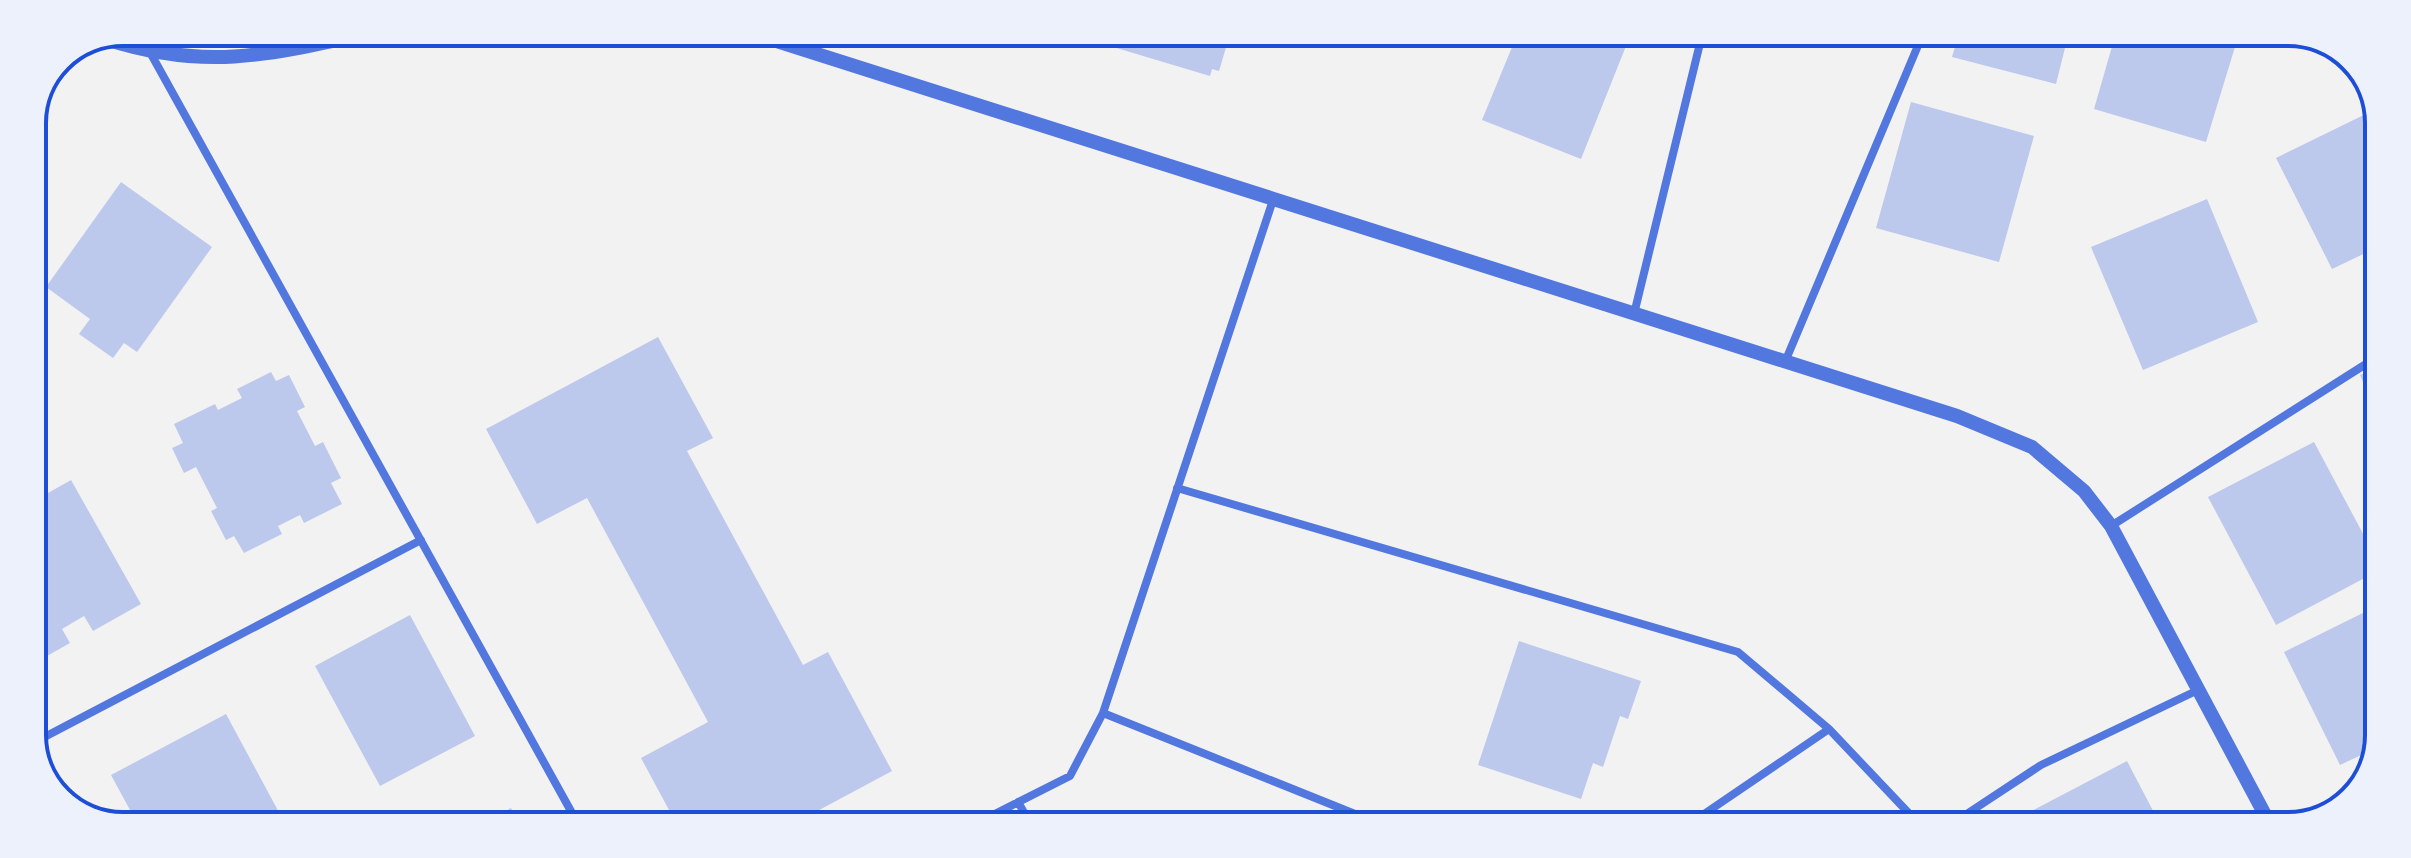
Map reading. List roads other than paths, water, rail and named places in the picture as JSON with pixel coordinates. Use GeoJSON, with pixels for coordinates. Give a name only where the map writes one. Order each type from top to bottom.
{"type":"FeatureCollection","features":[{"type":"Feature","properties":{"kind":"street"},"geometry":{"type":"LineString","coordinates":[[127,46],[151,54],[214,59],[273,54],[309,46]]}},
{"type":"Feature","properties":{"kind":"street"},"geometry":{"type":"LineString","coordinates":[[792,46],[1957,416],[2032,447],[2084,491],[2111,526],[2196,691],[2263,812]]}},
{"type":"Feature","properties":{"kind":"street"},"geometry":{"type":"LineString","coordinates":[[1634,314],[1699,46]]}},
{"type":"Feature","properties":{"kind":"street"},"geometry":{"type":"LineString","coordinates":[[1785,362],[1918,46]]}},
{"type":"Feature","properties":{"kind":"street"},"geometry":{"type":"LineString","coordinates":[[151,54],[571,812]]}},
{"type":"Feature","properties":{"kind":"street"},"geometry":{"type":"LineString","coordinates":[[998,812],[1070,776],[1103,713],[1273,200]]}},
{"type":"Feature","properties":{"kind":"street"},"geometry":{"type":"LineString","coordinates":[[2111,526],[2365,365]]}},
{"type":"Feature","properties":{"kind":"street"},"geometry":{"type":"LineString","coordinates":[[1177,488],[1738,652],[1829,729],[1908,812]]}},
{"type":"Feature","properties":{"kind":"street"},"geometry":{"type":"LineString","coordinates":[[46,736],[421,540]]}},
{"type":"Feature","properties":{"kind":"street"},"geometry":{"type":"LineString","coordinates":[[1970,812],[2041,765],[2196,691]]}},
{"type":"Feature","properties":{"kind":"street"},"geometry":{"type":"LineString","coordinates":[[1103,713],[1350,812]]}},
{"type":"Feature","properties":{"kind":"street"},"geometry":{"type":"LineString","coordinates":[[1707,812],[1829,729]]}},
{"type":"Feature","properties":{"kind":"street"},"geometry":{"type":"LineString","coordinates":[[1018,802],[1024,812]]}}]}
